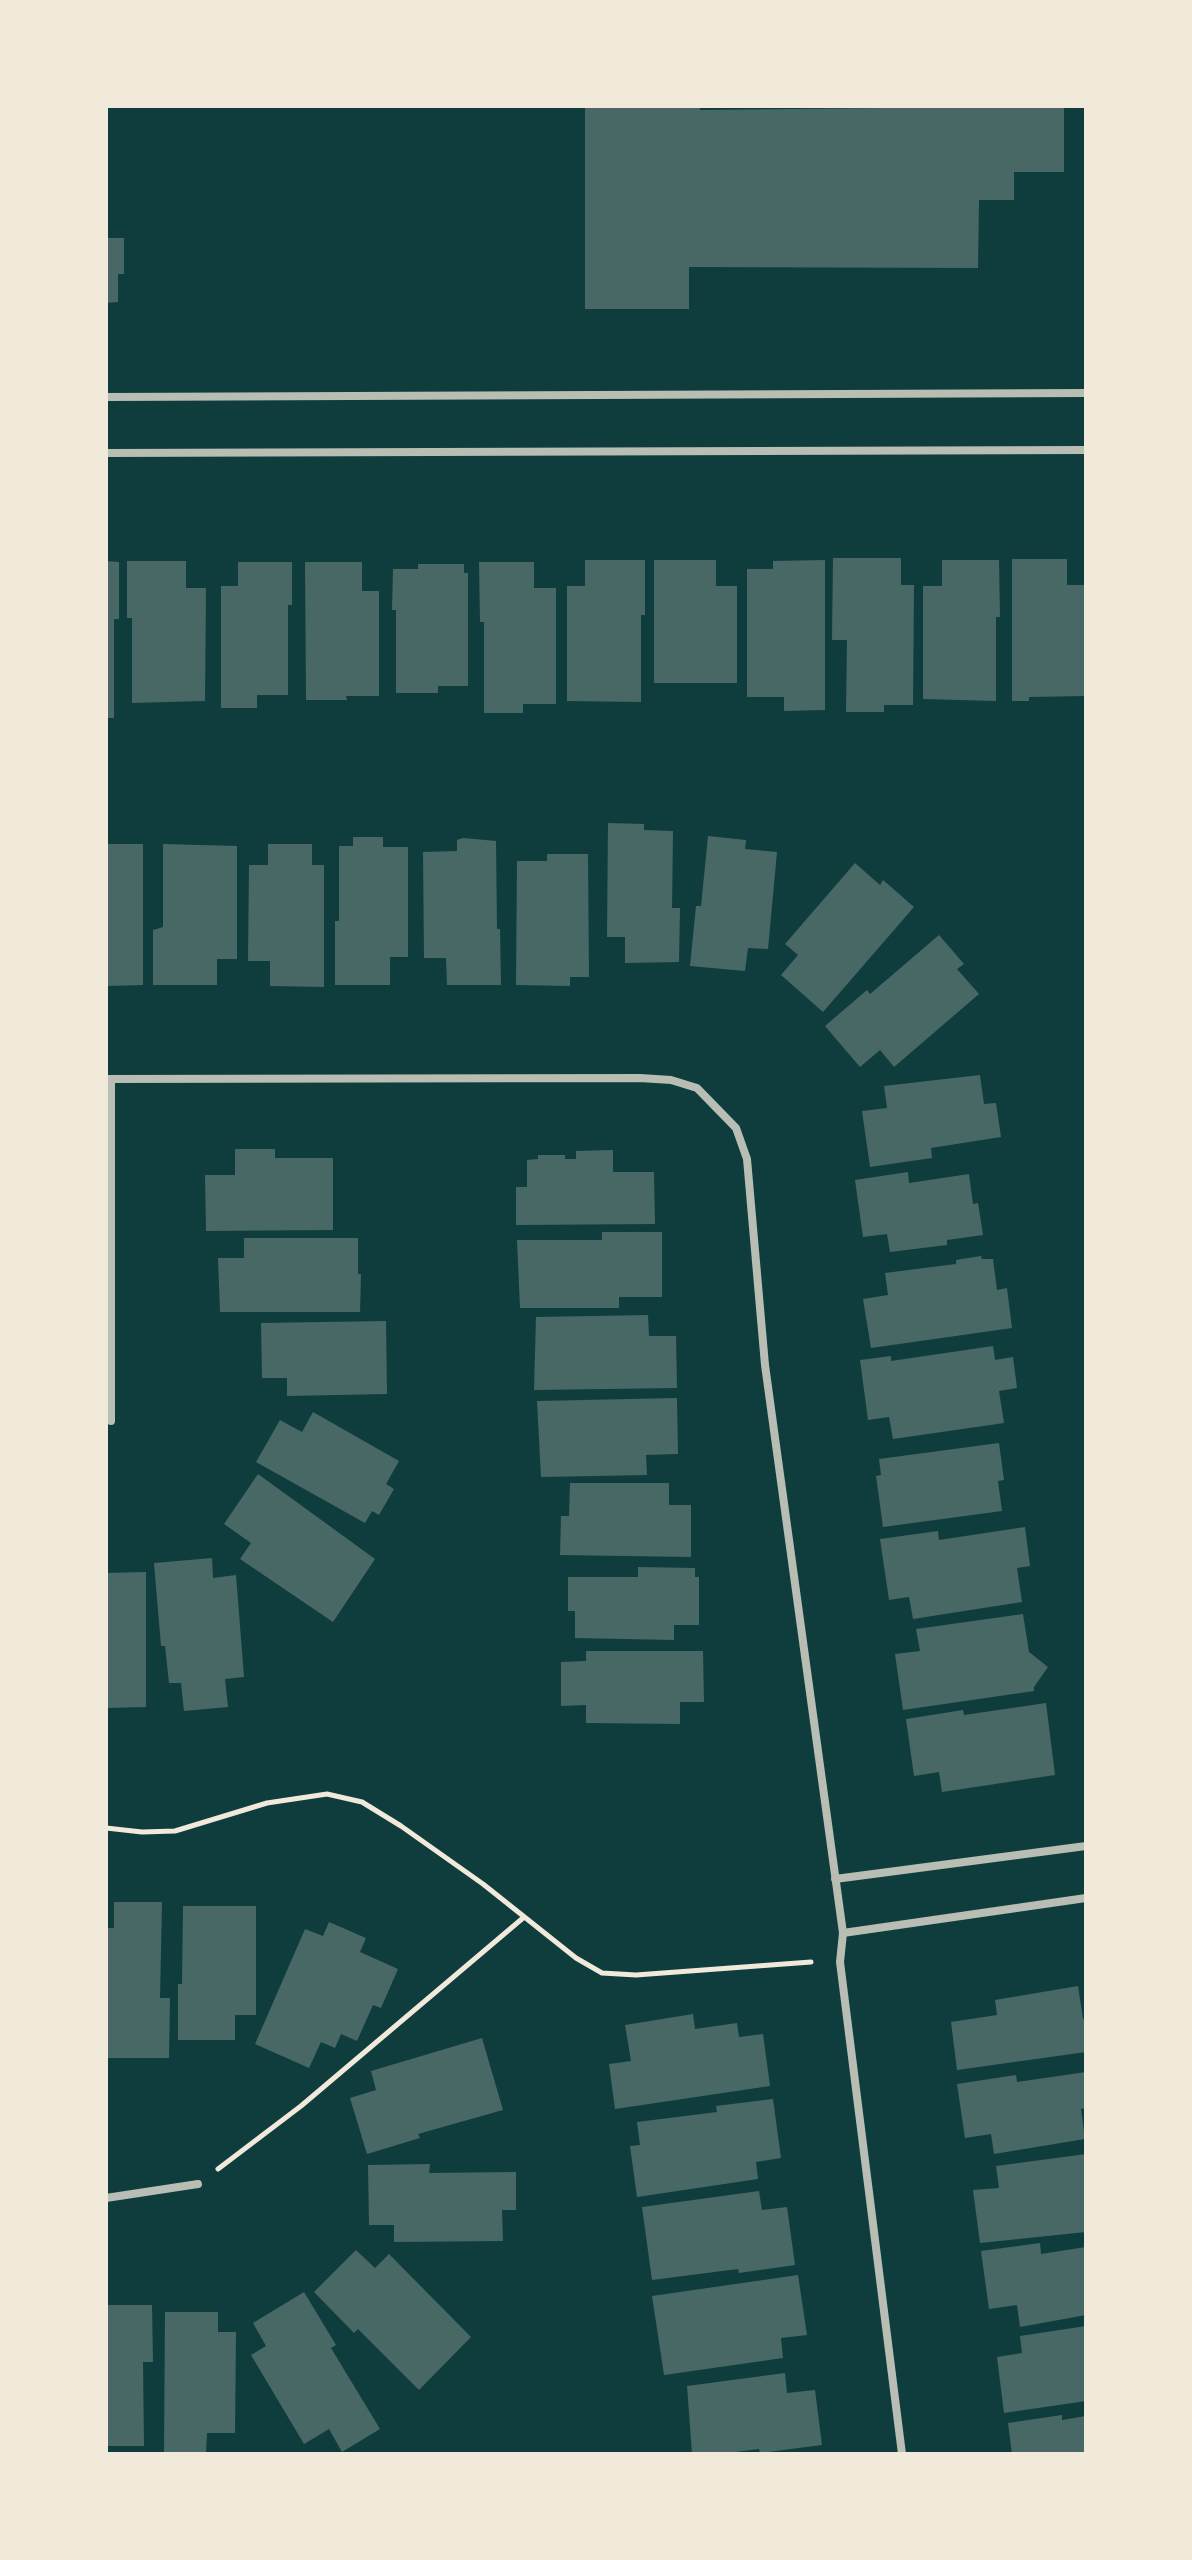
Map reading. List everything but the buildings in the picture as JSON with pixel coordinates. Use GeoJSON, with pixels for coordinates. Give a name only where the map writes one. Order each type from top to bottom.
{"type":"FeatureCollection","features":[{"type":"Feature","properties":{"kind":"street"},"geometry":{"type":"LineString","coordinates":[[106,397],[1086,393]]}},
{"type":"Feature","properties":{"kind":"street"},"geometry":{"type":"LineString","coordinates":[[106,453],[1086,450]]}},
{"type":"Feature","properties":{"kind":"street"},"geometry":{"type":"LineString","coordinates":[[111,1421],[109,1079],[671,1080],[697,1088],[736,1128],[747,1159],[765,1365],[843,1933],[840,1962],[902,2454]]}},
{"type":"Feature","properties":{"kind":"street"},"geometry":{"type":"LineString","coordinates":[[835,1879],[1086,1846]]}},
{"type":"Feature","properties":{"kind":"street"},"geometry":{"type":"LineString","coordinates":[[843,1933],[1086,1898]]}},
{"type":"Feature","properties":{"kind":"street"},"geometry":{"type":"LineString","coordinates":[[106,2198],[198,2184]]}},
{"type":"Feature","properties":{"kind":"path"},"geometry":{"type":"LineString","coordinates":[[106,1828],[142,1832],[175,1831],[267,1803],[327,1794],[362,1802],[401,1826],[483,1884],[576,1958],[602,1973],[636,1975],[796,1962],[840,1962]]}},
{"type":"Feature","properties":{"kind":"path"},"geometry":{"type":"LineString","coordinates":[[198,2184],[301,2106],[523,1918]]}}]}
